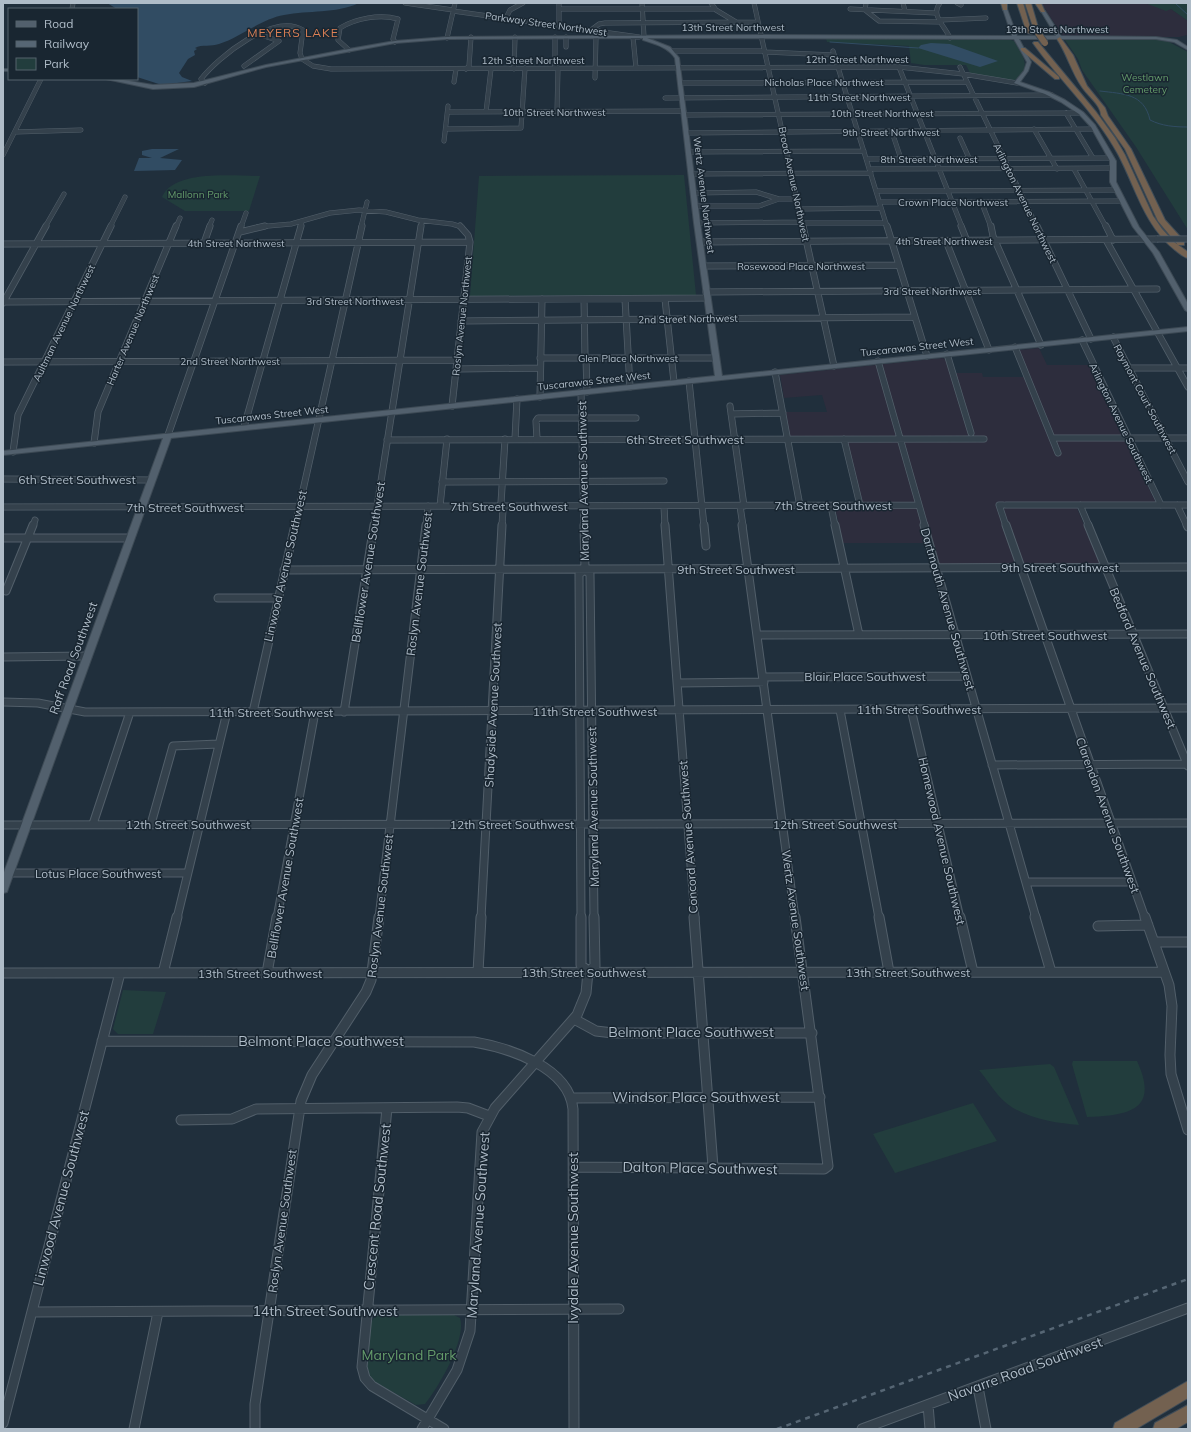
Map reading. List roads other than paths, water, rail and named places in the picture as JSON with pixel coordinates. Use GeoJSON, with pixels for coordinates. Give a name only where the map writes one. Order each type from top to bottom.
{"type":"FeatureCollection","features":[{"type":"Feature","properties":{"kind":"highway"},"geometry":{"type":"LineString","coordinates":[[1020,3],[1024,19],[1036,43],[1105,127],[1123,156],[1144,206],[1161,233],[1188,256]]}},
{"type":"Feature","properties":{"kind":"highway"},"geometry":{"type":"LineString","coordinates":[[1028,3],[1038,33],[1105,115],[1128,149],[1162,221],[1175,237],[1188,248]]}},
{"type":"Feature","properties":{"kind":"highway"},"geometry":{"type":"LineString","coordinates":[[1038,3],[1043,11]]}},
{"type":"Feature","properties":{"kind":"highway"},"geometry":{"type":"LineString","coordinates":[[1060,38],[1070,55],[1084,86],[1103,109],[1105,115]]}},
{"type":"Feature","properties":{"kind":"highway"},"geometry":{"type":"LineString","coordinates":[[1023,49],[1059,80],[1105,127]]}},
{"type":"Feature","properties":{"kind":"highway"},"geometry":{"type":"LineString","coordinates":[[1144,206],[1142,212],[1155,232],[1188,262]]}},
{"type":"Feature","properties":{"kind":"highway"},"geometry":{"type":"LineString","coordinates":[[1162,221],[1188,244]]}},
{"type":"Feature","properties":{"kind":"highway"},"geometry":{"type":"LineString","coordinates":[[1121,1429],[1188,1389]]}},
{"type":"Feature","properties":{"kind":"highway"},"geometry":{"type":"LineString","coordinates":[[1162,1429],[1188,1413]]}},
{"type":"Feature","properties":{"kind":"main road"},"geometry":{"type":"LineString","coordinates":[[1004,5],[1016,38],[1028,58],[1029,65],[1017,83],[1052,95],[1080,113],[1095,129],[1112,158],[1112,179],[1122,201],[1138,232],[1156,252],[1188,310]]}},
{"type":"Feature","properties":{"kind":"main road"},"geometry":{"type":"LineString","coordinates":[[1043,11],[1060,38]]}},
{"type":"Feature","properties":{"kind":"main road","name":"13th Street Northwest"},"geometry":{"type":"LineString","coordinates":[[302,59],[395,42],[447,38],[515,37],[761,36],[1166,39],[1177,42],[1188,49]]}},
{"type":"Feature","properties":{"kind":"main road"},"geometry":{"type":"LineString","coordinates":[[641,37],[672,51]]}},
{"type":"Feature","properties":{"kind":"main road"},"geometry":{"type":"LineString","coordinates":[[656,43],[654,40],[655,38],[663,37]]}},
{"type":"Feature","properties":{"kind":"main road","name":"Wertz Avenue Northwest"},"geometry":{"type":"LineString","coordinates":[[672,51],[677,58],[697,222],[719,378]]}},
{"type":"Feature","properties":{"kind":"main road"},"geometry":{"type":"LineString","coordinates":[[115,80],[158,87],[181,86],[205,83],[250,70],[302,59]]}},
{"type":"Feature","properties":{"kind":"main road","name":"Tuscarawas Street West"},"geometry":{"type":"LineString","coordinates":[[3,453],[1188,329]]}},
{"type":"Feature","properties":{"kind":"main road","name":"Raff Road Southwest"},"geometry":{"type":"LineString","coordinates":[[3,889],[168,435]]}},
{"type":"Feature","properties":{"kind":"street","name":"Parkway Street Northwest"},"geometry":{"type":"LineString","coordinates":[[405,3],[641,37]]}},
{"type":"Feature","properties":{"kind":"street"},"geometry":{"type":"LineString","coordinates":[[447,38],[455,3]]}},
{"type":"Feature","properties":{"kind":"street"},"geometry":{"type":"LineString","coordinates":[[506,18],[510,10],[523,3]]}},
{"type":"Feature","properties":{"kind":"street"},"geometry":{"type":"LineString","coordinates":[[559,3],[559,26]]}},
{"type":"Feature","properties":{"kind":"street"},"geometry":{"type":"LineString","coordinates":[[641,37],[643,23],[642,3]]}},
{"type":"Feature","properties":{"kind":"street"},"geometry":{"type":"LineString","coordinates":[[711,3],[714,9]]}},
{"type":"Feature","properties":{"kind":"street","name":"Broad Avenue Northwest"},"geometry":{"type":"LineString","coordinates":[[754,3],[834,366]]}},
{"type":"Feature","properties":{"kind":"street"},"geometry":{"type":"LineString","coordinates":[[865,10],[866,3]]}},
{"type":"Feature","properties":{"kind":"street"},"geometry":{"type":"LineString","coordinates":[[904,3],[905,11]]}},
{"type":"Feature","properties":{"kind":"street"},"geometry":{"type":"LineString","coordinates":[[936,13],[940,3]]}},
{"type":"Feature","properties":{"kind":"street"},"geometry":{"type":"LineString","coordinates":[[559,9],[714,9],[736,22]]}},
{"type":"Feature","properties":{"kind":"street"},"geometry":{"type":"LineString","coordinates":[[850,9],[936,13]]}},
{"type":"Feature","properties":{"kind":"street"},"geometry":{"type":"LineString","coordinates":[[865,10],[874,19],[881,22],[941,21],[986,18]]}},
{"type":"Feature","properties":{"kind":"street"},"geometry":{"type":"LineString","coordinates":[[936,13],[950,38]]}},
{"type":"Feature","properties":{"kind":"street"},"geometry":{"type":"LineString","coordinates":[[351,50],[338,40],[340,27],[377,17],[398,19],[393,39],[395,42]]}},
{"type":"Feature","properties":{"kind":"street"},"geometry":{"type":"LineString","coordinates":[[591,30],[603,23],[758,22]]}},
{"type":"Feature","properties":{"kind":"street"},"geometry":{"type":"LineString","coordinates":[[205,83],[202,78],[214,64],[233,49],[260,35],[288,25],[301,28],[303,33],[300,54],[302,59]]}},
{"type":"Feature","properties":{"kind":"street"},"geometry":{"type":"LineString","coordinates":[[595,78],[596,37],[600,31]]}},
{"type":"Feature","properties":{"kind":"street"},"geometry":{"type":"LineString","coordinates":[[288,34],[303,33]]}},
{"type":"Feature","properties":{"kind":"street"},"geometry":{"type":"LineString","coordinates":[[244,66],[279,40],[260,35]]}},
{"type":"Feature","properties":{"kind":"street"},"geometry":{"type":"LineString","coordinates":[[514,69],[515,37]]}},
{"type":"Feature","properties":{"kind":"street"},"geometry":{"type":"LineString","coordinates":[[555,37],[557,112]]}},
{"type":"Feature","properties":{"kind":"street"},"geometry":{"type":"LineString","coordinates":[[566,37],[566,47]]}},
{"type":"Feature","properties":{"kind":"street"},"geometry":{"type":"LineString","coordinates":[[633,37],[636,68]]}},
{"type":"Feature","properties":{"kind":"street"},"geometry":{"type":"LineString","coordinates":[[466,69],[469,66],[471,38]]}},
{"type":"Feature","properties":{"kind":"street"},"geometry":{"type":"LineString","coordinates":[[672,51],[834,53],[927,356]]}},
{"type":"Feature","properties":{"kind":"street","name":"12th Street Northwest"},"geometry":{"type":"LineString","coordinates":[[302,59],[311,65],[331,69],[899,67],[963,74],[1017,83]]}},
{"type":"Feature","properties":{"kind":"street"},"geometry":{"type":"LineString","coordinates":[[899,67],[967,241]]}},
{"type":"Feature","properties":{"kind":"street","name":"Arlington Avenue Northwest"},"geometry":{"type":"LineString","coordinates":[[960,67],[1018,190],[1092,339]]}},
{"type":"Feature","properties":{"kind":"street"},"geometry":{"type":"LineString","coordinates":[[446,128],[520,128],[525,68]]}},
{"type":"Feature","properties":{"kind":"street"},"geometry":{"type":"LineString","coordinates":[[454,82],[456,69]]}},
{"type":"Feature","properties":{"kind":"street"},"geometry":{"type":"LineString","coordinates":[[486,112],[491,69]]}},
{"type":"Feature","properties":{"kind":"street"},"geometry":{"type":"LineString","coordinates":[[3,155],[41,80]]}},
{"type":"Feature","properties":{"kind":"street","name":"Nicholas Place Northwest"},"geometry":{"type":"LineString","coordinates":[[680,83],[967,82]]}},
{"type":"Feature","properties":{"kind":"street","name":"11th Street Northwest"},"geometry":{"type":"LineString","coordinates":[[665,98],[974,97],[1052,95]]}},
{"type":"Feature","properties":{"kind":"street"},"geometry":{"type":"LineString","coordinates":[[444,141],[448,106]]}},
{"type":"Feature","properties":{"kind":"street","name":"10th Street Northwest"},"geometry":{"type":"LineString","coordinates":[[448,112],[778,114],[1080,113]]}},
{"type":"Feature","properties":{"kind":"street"},"geometry":{"type":"LineString","coordinates":[[1066,113],[1093,158]]}},
{"type":"Feature","properties":{"kind":"street","name":"9th Street Northwest"},"geometry":{"type":"LineString","coordinates":[[686,133],[924,132],[989,129],[1095,129]]}},
{"type":"Feature","properties":{"kind":"street"},"geometry":{"type":"LineString","coordinates":[[1034,129],[1056,169]]}},
{"type":"Feature","properties":{"kind":"street"},"geometry":{"type":"LineString","coordinates":[[15,132],[81,130]]}},
{"type":"Feature","properties":{"kind":"street"},"geometry":{"type":"LineString","coordinates":[[894,138],[901,159]]}},
{"type":"Feature","properties":{"kind":"street"},"geometry":{"type":"LineString","coordinates":[[960,138],[969,158]]}},
{"type":"Feature","properties":{"kind":"street","name":"8th Street Northwest"},"geometry":{"type":"LineString","coordinates":[[689,152],[864,151]]}},
{"type":"Feature","properties":{"kind":"street","name":"8th Street Northwest"},"geometry":{"type":"LineString","coordinates":[[866,159],[1112,158]]}},
{"type":"Feature","properties":{"kind":"street"},"geometry":{"type":"LineString","coordinates":[[1074,168],[1113,240]]}},
{"type":"Feature","properties":{"kind":"street"},"geometry":{"type":"LineString","coordinates":[[691,174],[792,174],[938,169],[1112,168]]}},
{"type":"Feature","properties":{"kind":"street"},"geometry":{"type":"LineString","coordinates":[[876,191],[1117,190]]}},
{"type":"Feature","properties":{"kind":"street"},"geometry":{"type":"LineString","coordinates":[[694,192],[756,192],[779,199],[797,199]]}},
{"type":"Feature","properties":{"kind":"street"},"geometry":{"type":"LineString","coordinates":[[3,302],[64,194]]}},
{"type":"Feature","properties":{"kind":"street","name":"Aultman Avenue Northwest"},"geometry":{"type":"LineString","coordinates":[[13,452],[15,428],[18,415],[125,197]]}},
{"type":"Feature","properties":{"kind":"street"},"geometry":{"type":"LineString","coordinates":[[695,206],[759,206],[779,199]]}},
{"type":"Feature","properties":{"kind":"street"},"geometry":{"type":"LineString","coordinates":[[981,201],[995,240],[1041,345]]}},
{"type":"Feature","properties":{"kind":"street","name":"Crown Place Northwest"},"geometry":{"type":"LineString","coordinates":[[879,202],[1122,201]]}},
{"type":"Feature","properties":{"kind":"street","name":"Linwood Avenue Southwest"},"geometry":{"type":"LineString","coordinates":[[253,712],[367,202]]}},
{"type":"Feature","properties":{"kind":"street","name":"Crown Place Northwest"},"geometry":{"type":"LineString","coordinates":[[799,208],[881,208]]}},
{"type":"Feature","properties":{"kind":"street"},"geometry":{"type":"LineString","coordinates":[[240,232],[260,226],[302,222],[333,213],[364,210],[389,212],[422,221]]}},
{"type":"Feature","properties":{"kind":"street"},"geometry":{"type":"LineString","coordinates":[[168,435],[246,214]]}},
{"type":"Feature","properties":{"kind":"street","name":"Harter Avenue Northwest"},"geometry":{"type":"LineString","coordinates":[[94,443],[96,419],[180,218]]}},
{"type":"Feature","properties":{"kind":"street"},"geometry":{"type":"LineString","coordinates":[[204,243],[212,220]]}},
{"type":"Feature","properties":{"kind":"street","name":"Roslyn Avenue Northwest"},"geometry":{"type":"LineString","coordinates":[[422,221],[446,223],[464,228],[469,233],[470,242],[452,406]]}},
{"type":"Feature","properties":{"kind":"street","name":"Bellflower Avenue Southwest"},"geometry":{"type":"LineString","coordinates":[[344,712],[422,221]]}},
{"type":"Feature","properties":{"kind":"street"},"geometry":{"type":"LineString","coordinates":[[244,427],[302,222]]}},
{"type":"Feature","properties":{"kind":"street"},"geometry":{"type":"LineString","coordinates":[[697,222],[886,223]]}},
{"type":"Feature","properties":{"kind":"street","name":"4th Street Northwest"},"geometry":{"type":"LineString","coordinates":[[700,242],[1188,239]]}},
{"type":"Feature","properties":{"kind":"street"},"geometry":{"type":"LineString","coordinates":[[1106,240],[1188,386]]}},
{"type":"Feature","properties":{"kind":"street"},"geometry":{"type":"LineString","coordinates":[[946,241],[989,350]]}},
{"type":"Feature","properties":{"kind":"street","name":"4th Street Northwest"},"geometry":{"type":"LineString","coordinates":[[3,244],[470,242]]}},
{"type":"Feature","properties":{"kind":"street","name":"Rosewood Place Northwest"},"geometry":{"type":"LineString","coordinates":[[703,266],[899,266]]}},
{"type":"Feature","properties":{"kind":"street","name":"3rd Street Northwest"},"geometry":{"type":"LineString","coordinates":[[3,302],[666,299],[707,295],[817,291],[1157,289]]}},
{"type":"Feature","properties":{"kind":"street"},"geometry":{"type":"LineString","coordinates":[[540,396],[542,299]]}},
{"type":"Feature","properties":{"kind":"street","name":"Maryland Avenue Southwest"},"geometry":{"type":"LineString","coordinates":[[422,1429],[450,1386],[462,1362],[470,1331],[480,1142],[482,1132],[489,1116],[574,1019],[584,1001],[588,972],[595,966],[590,574],[585,570],[582,506],[581,418],[586,358],[584,299]]}},
{"type":"Feature","properties":{"kind":"street"},"geometry":{"type":"LineString","coordinates":[[625,299],[630,387]]}},
{"type":"Feature","properties":{"kind":"street"},"geometry":{"type":"LineString","coordinates":[[666,299],[674,382]]}},
{"type":"Feature","properties":{"kind":"street","name":"2nd Street Northwest"},"geometry":{"type":"LineString","coordinates":[[462,321],[915,317]]}},
{"type":"Feature","properties":{"kind":"street","name":"Raymont Court Southwest"},"geometry":{"type":"LineString","coordinates":[[1113,337],[1188,482]]}},
{"type":"Feature","properties":{"kind":"street","name":"Arlington Avenue Southwest"},"geometry":{"type":"LineString","coordinates":[[1082,340],[1161,505]]}},
{"type":"Feature","properties":{"kind":"street"},"geometry":{"type":"LineString","coordinates":[[1015,347],[1058,453]]}},
{"type":"Feature","properties":{"kind":"street"},"geometry":{"type":"LineString","coordinates":[[946,354],[973,435]]}},
{"type":"Feature","properties":{"kind":"street","name":"Glen Place Northwest"},"geometry":{"type":"LineString","coordinates":[[540,358],[716,358]]}},
{"type":"Feature","properties":{"kind":"street","name":"2nd Street Northwest"},"geometry":{"type":"LineString","coordinates":[[3,362],[457,360]]}},
{"type":"Feature","properties":{"kind":"street","name":"Dartmouth Avenue Southwest"},"geometry":{"type":"LineString","coordinates":[[878,361],[1051,972]]}},
{"type":"Feature","properties":{"kind":"street"},"geometry":{"type":"LineString","coordinates":[[456,369],[540,368]]}},
{"type":"Feature","properties":{"kind":"street"},"geometry":{"type":"LineString","coordinates":[[1130,368],[1188,368]]}},
{"type":"Feature","properties":{"kind":"street"},"geometry":{"type":"LineString","coordinates":[[775,372],[800,506]]}},
{"type":"Feature","properties":{"kind":"street"},"geometry":{"type":"LineString","coordinates":[[689,381],[706,546]]}},
{"type":"Feature","properties":{"kind":"street"},"geometry":{"type":"LineString","coordinates":[[515,439],[517,399]]}},
{"type":"Feature","properties":{"kind":"street","name":"Wertz Avenue Southwest"},"geometry":{"type":"LineString","coordinates":[[730,406],[748,569],[812,1033],[829,1163],[827,1168]]}},
{"type":"Feature","properties":{"kind":"street"},"geometry":{"type":"LineString","coordinates":[[731,414],[783,413]]}},
{"type":"Feature","properties":{"kind":"street"},"geometry":{"type":"LineString","coordinates":[[537,439],[536,421],[538,418],[636,418]]}},
{"type":"Feature","properties":{"kind":"street","name":"6th Street Southwest"},"geometry":{"type":"LineString","coordinates":[[387,440],[844,439],[973,435],[987,439]]}},
{"type":"Feature","properties":{"kind":"street"},"geometry":{"type":"LineString","coordinates":[[1052,438],[1188,438]]}},
{"type":"Feature","properties":{"kind":"street","name":"Roslyn Avenue Southwest"},"geometry":{"type":"LineString","coordinates":[[440,506],[447,439]]}},
{"type":"Feature","properties":{"kind":"street","name":"Shadyside Avenue Southwest"},"geometry":{"type":"LineString","coordinates":[[478,972],[493,712],[505,439]]}},
{"type":"Feature","properties":{"kind":"street"},"geometry":{"type":"LineString","coordinates":[[844,439],[860,505]]}},
{"type":"Feature","properties":{"kind":"street","name":"6th Street Southwest"},"geometry":{"type":"LineString","coordinates":[[3,479],[151,480]]}},
{"type":"Feature","properties":{"kind":"street"},"geometry":{"type":"LineString","coordinates":[[442,482],[664,481]]}},
{"type":"Feature","properties":{"kind":"street","name":"7th Street Southwest"},"geometry":{"type":"LineString","coordinates":[[3,507],[919,505]]}},
{"type":"Feature","properties":{"kind":"street","name":"Clarendon Avenue Southwest"},"geometry":{"type":"LineString","coordinates":[[1080,505],[1003,505],[1021,568],[1044,635],[1148,925],[1172,997],[1173,1010],[1170,1057],[1172,1077],[1188,1130]]}},
{"type":"Feature","properties":{"kind":"street"},"geometry":{"type":"LineString","coordinates":[[1080,505],[1188,505]]}},
{"type":"Feature","properties":{"kind":"street","name":"Bedford Avenue Southwest"},"geometry":{"type":"LineString","coordinates":[[1080,505],[1188,765]]}},
{"type":"Feature","properties":{"kind":"street"},"geometry":{"type":"LineString","coordinates":[[1177,505],[1188,527]]}},
{"type":"Feature","properties":{"kind":"street","name":"Roslyn Avenue Southwest"},"geometry":{"type":"LineString","coordinates":[[255,1429],[255,1404],[300,1108],[304,1092],[312,1075],[366,992],[372,973],[428,506]]}},
{"type":"Feature","properties":{"kind":"street","name":"Concord Avenue Southwest"},"geometry":{"type":"LineString","coordinates":[[664,506],[713,1167]]}},
{"type":"Feature","properties":{"kind":"street"},"geometry":{"type":"LineString","coordinates":[[832,506],[859,635]]}},
{"type":"Feature","properties":{"kind":"street"},"geometry":{"type":"LineString","coordinates":[[6,591],[35,520]]}},
{"type":"Feature","properties":{"kind":"street"},"geometry":{"type":"LineString","coordinates":[[3,538],[130,538]]}},
{"type":"Feature","properties":{"kind":"street","name":"9th Street Southwest"},"geometry":{"type":"LineString","coordinates":[[284,570],[668,570],[1188,567]]}},
{"type":"Feature","properties":{"kind":"street","name":"Maryland Avenue Southwest"},"geometry":{"type":"LineString","coordinates":[[585,570],[579,574],[581,965],[588,972]]}},
{"type":"Feature","properties":{"kind":"street"},"geometry":{"type":"LineString","coordinates":[[218,598],[278,598]]}},
{"type":"Feature","properties":{"kind":"street","name":"10th Street Southwest"},"geometry":{"type":"LineString","coordinates":[[758,635],[1188,634]]}},
{"type":"Feature","properties":{"kind":"street"},"geometry":{"type":"LineString","coordinates":[[3,657],[88,656]]}},
{"type":"Feature","properties":{"kind":"street","name":"Blair Place Southwest"},"geometry":{"type":"LineString","coordinates":[[677,683],[967,676]]}},
{"type":"Feature","properties":{"kind":"street","name":"11th Street Southwest"},"geometry":{"type":"LineString","coordinates":[[3,702],[38,703],[78,712],[493,712],[1188,708]]}},
{"type":"Feature","properties":{"kind":"street","name":"Homewood Avenue Southwest"},"geometry":{"type":"LineString","coordinates":[[911,709],[973,972]]}},
{"type":"Feature","properties":{"kind":"street"},"geometry":{"type":"LineString","coordinates":[[840,710],[889,972]]}},
{"type":"Feature","properties":{"kind":"street"},"geometry":{"type":"LineString","coordinates":[[93,824],[130,712]]}},
{"type":"Feature","properties":{"kind":"street"},"geometry":{"type":"LineString","coordinates":[[163,973],[226,712]]}},
{"type":"Feature","properties":{"kind":"street","name":"Bellflower Avenue Southwest"},"geometry":{"type":"LineString","coordinates":[[267,973],[315,712]]}},
{"type":"Feature","properties":{"kind":"street"},"geometry":{"type":"LineString","coordinates":[[151,824],[173,746],[218,744]]}},
{"type":"Feature","properties":{"kind":"street"},"geometry":{"type":"LineString","coordinates":[[992,765],[1188,765]]}},
{"type":"Feature","properties":{"kind":"street","name":"12th Street Southwest"},"geometry":{"type":"LineString","coordinates":[[3,825],[1188,823]]}},
{"type":"Feature","properties":{"kind":"street","name":"Lotus Place Southwest"},"geometry":{"type":"LineString","coordinates":[[9,873],[187,873]]}},
{"type":"Feature","properties":{"kind":"street"},"geometry":{"type":"LineString","coordinates":[[1026,882],[1132,882]]}},
{"type":"Feature","properties":{"kind":"street"},"geometry":{"type":"LineString","coordinates":[[1098,926],[1148,925]]}},
{"type":"Feature","properties":{"kind":"street"},"geometry":{"type":"LineString","coordinates":[[1154,942],[1188,942]]}},
{"type":"Feature","properties":{"kind":"street","name":"13th Street Southwest"},"geometry":{"type":"LineString","coordinates":[[3,973],[1164,972]]}},
{"type":"Feature","properties":{"kind":"street","name":"Linwood Avenue Southwest"},"geometry":{"type":"LineString","coordinates":[[3,1423],[120,973]]}},
{"type":"Feature","properties":{"kind":"street","name":"Belmont Place Southwest"},"geometry":{"type":"LineString","coordinates":[[574,1019],[587,1028],[606,1033],[812,1033]]}},
{"type":"Feature","properties":{"kind":"street","name":"Belmont Place Southwest"},"geometry":{"type":"LineString","coordinates":[[102,1041],[474,1042],[498,1046],[535,1063]]}},
{"type":"Feature","properties":{"kind":"street","name":"Ivydale Avenue Southwest"},"geometry":{"type":"LineString","coordinates":[[535,1063],[560,1080],[571,1098],[573,1112],[574,1429]]}},
{"type":"Feature","properties":{"kind":"street","name":"Windsor Place Southwest"},"geometry":{"type":"LineString","coordinates":[[571,1098],[820,1097]]}},
{"type":"Feature","properties":{"kind":"street"},"geometry":{"type":"LineString","coordinates":[[182,1120],[232,1119],[256,1109],[300,1108],[457,1107],[468,1108],[489,1116]]}},
{"type":"Feature","properties":{"kind":"street","name":"Crescent Road Southwest"},"geometry":{"type":"LineString","coordinates":[[387,1108],[362,1367],[365,1378],[372,1386],[444,1429]]}},
{"type":"Feature","properties":{"kind":"street","name":"Dalton Place Southwest"},"geometry":{"type":"LineString","coordinates":[[574,1167],[827,1168]]}},
{"type":"Feature","properties":{"kind":"street","name":"Navarre Road Southwest"},"geometry":{"type":"LineString","coordinates":[[864,1429],[1188,1308]]}},
{"type":"Feature","properties":{"kind":"street","name":"14th Street Southwest"},"geometry":{"type":"LineString","coordinates":[[32,1312],[618,1310]]}},
{"type":"Feature","properties":{"kind":"street"},"geometry":{"type":"LineString","coordinates":[[134,1429],[158,1312]]}},
{"type":"Feature","properties":{"kind":"street"},"geometry":{"type":"LineString","coordinates":[[978,1387],[986,1429]]}},
{"type":"Feature","properties":{"kind":"street"},"geometry":{"type":"LineString","coordinates":[[928,1405],[930,1429]]}},
{"type":"Feature","properties":{"kind":"waterway"},"geometry":{"type":"LineString","coordinates":[[1175,3],[1188,15]]}},
{"type":"Feature","properties":{"kind":"waterway"},"geometry":{"type":"LineString","coordinates":[[830,42],[918,48]]}},
{"type":"Feature","properties":{"kind":"waterway"},"geometry":{"type":"LineString","coordinates":[[1100,91],[1131,96],[1143,104],[1150,120],[1159,124],[1188,127]]}},
{"type":"Feature","properties":{"kind":"railway"},"geometry":{"type":"LineString","coordinates":[[777,1429],[1188,1279]]}},
{"type":"Feature","properties":{"kind":"district","name":"MEYERS LAKE"},"geometry":{"type":"Point","coordinates":[293,32]}},
{"type":"Feature","properties":{"kind":"park label","name":"Westlawn Cemetery"},"geometry":{"type":"Point","coordinates":[1145,82]}},
{"type":"Feature","properties":{"kind":"park label","name":"Mallonn Park"},"geometry":{"type":"Point","coordinates":[198,194]}},
{"type":"Feature","properties":{"kind":"park label","name":"Maryland Park"},"geometry":{"type":"Point","coordinates":[409,1355]}}]}
